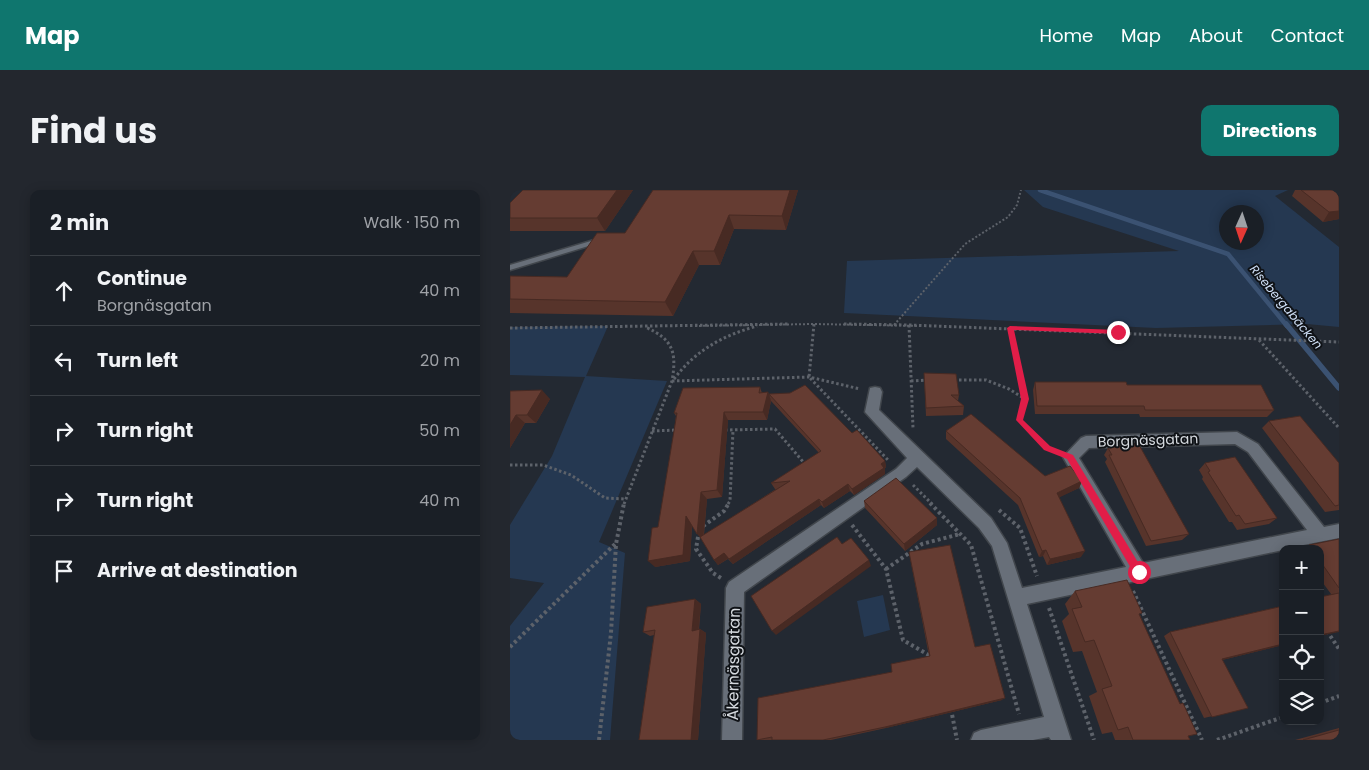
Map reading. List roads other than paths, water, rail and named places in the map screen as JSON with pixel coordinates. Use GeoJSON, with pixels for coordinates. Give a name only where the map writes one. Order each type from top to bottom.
{"type":"FeatureCollection","features":[{"type":"Feature","properties":{"kind":"street"},"geometry":{"type":"LineString","coordinates":[[875,392],[872,412],[985,523],[999,543],[1059,732],[1024,730],[981,740]]}},
{"type":"Feature","properties":{"kind":"street","name":"Borgnäsgatan"},"geometry":{"type":"LineString","coordinates":[[1132,573],[1070,457],[1086,442],[1237,438],[1253,448],[1321,535]]}},
{"type":"Feature","properties":{"kind":"street","name":"Åkernäsgatan"},"geometry":{"type":"LineString","coordinates":[[732,740],[734,588],[901,473],[917,458]]}},
{"type":"Feature","properties":{"kind":"street"},"geometry":{"type":"LineString","coordinates":[[1016,598],[1339,531]]}},
{"type":"Feature","properties":{"kind":"lane"},"geometry":{"type":"LineString","coordinates":[[510,268],[610,239]]}},
{"type":"Feature","properties":{"kind":"waterway","name":"Risebergabäcken"},"geometry":{"type":"LineString","coordinates":[[1040,190],[1228,254],[1287,326]]}},
{"type":"Feature","properties":{"kind":"waterway","name":"Risebergabäcken"},"geometry":{"type":"LineString","coordinates":[[1286,324],[1339,388]]}}]}
